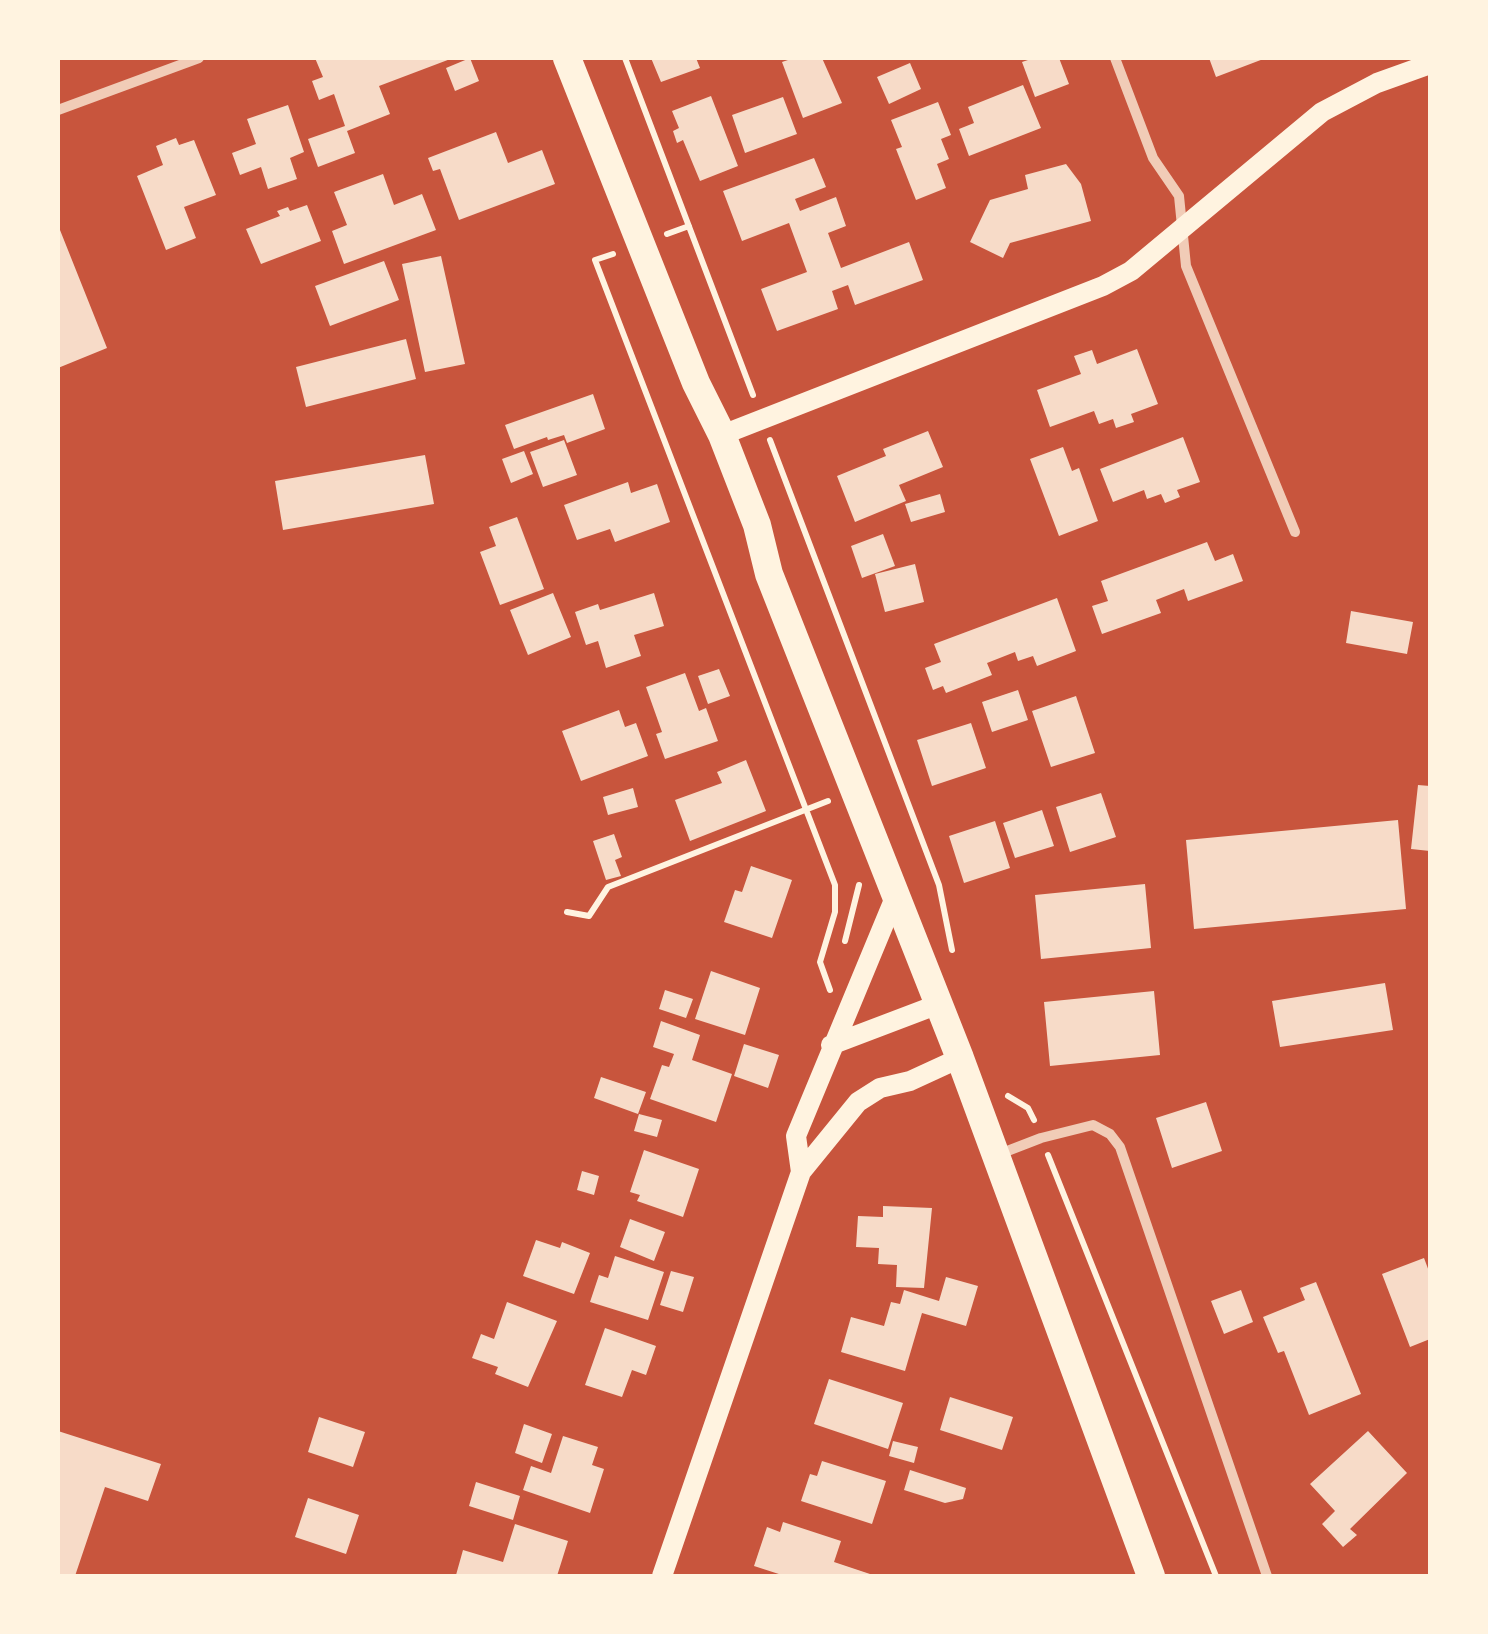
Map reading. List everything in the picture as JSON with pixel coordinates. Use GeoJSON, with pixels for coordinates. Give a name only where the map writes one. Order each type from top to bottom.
{"type":"FeatureCollection","features":[{"type":"Feature","properties":{"kind":"highway"},"geometry":{"type":"LineString","coordinates":[[567,58],[696,384],[722,435],[756,525],[768,574],[856,787],[960,1058],[1151,1576]]}},
{"type":"Feature","properties":{"kind":"main road"},"geometry":{"type":"LineString","coordinates":[[722,435],[1073,300],[1131,271],[1282,141],[1322,112],[1377,83],[1430,64]]}},
{"type":"Feature","properties":{"kind":"main road"},"geometry":{"type":"LineString","coordinates":[[800,1172],[796,1136],[896,894]]}},
{"type":"Feature","properties":{"kind":"main road"},"geometry":{"type":"LineString","coordinates":[[831,1045],[939,1004]]}},
{"type":"Feature","properties":{"kind":"main road"},"geometry":{"type":"LineString","coordinates":[[662,1576],[800,1172],[858,1102],[880,1088],[910,1081],[960,1058]]}},
{"type":"Feature","properties":{"kind":"street"},"geometry":{"type":"LineString","coordinates":[[58,110],[198,58]]}},
{"type":"Feature","properties":{"kind":"street"},"geometry":{"type":"LineString","coordinates":[[1115,58],[1153,158],[1179,196],[1186,266],[1295,532]]}},
{"type":"Feature","properties":{"kind":"street"},"geometry":{"type":"LineString","coordinates":[[996,1155],[1041,1138],[1093,1126],[1110,1134],[1120,1147],[1267,1576]]}},
{"type":"Feature","properties":{"kind":"path"},"geometry":{"type":"LineString","coordinates":[[625,58],[749,384]]}},
{"type":"Feature","properties":{"kind":"path"},"geometry":{"type":"LineString","coordinates":[[670,233],[689,226]]}},
{"type":"Feature","properties":{"kind":"path"},"geometry":{"type":"LineString","coordinates":[[616,253],[595,260],[837,898],[820,962],[826,980]]}},
{"type":"Feature","properties":{"kind":"path"},"geometry":{"type":"LineString","coordinates":[[777,457],[945,902],[953,960]]}},
{"type":"Feature","properties":{"kind":"path"},"geometry":{"type":"LineString","coordinates":[[568,912],[589,916],[608,887],[806,812],[856,787]]}},
{"type":"Feature","properties":{"kind":"path"},"geometry":{"type":"LineString","coordinates":[[1001,1085],[1031,1114]]}},
{"type":"Feature","properties":{"kind":"path"},"geometry":{"type":"LineString","coordinates":[[1050,1159],[1216,1576]]}},
{"type":"Feature","properties":{"kind":"building"},"geometry":{"type":"Polygon","coordinates":[[[315,58],[453,58],[379,86],[390,114],[347,131],[355,153],[318,167],[308,139],[345,126],[334,94],[319,100],[312,81],[323,77],[315,58]]]}},
{"type":"Feature","properties":{"kind":"building"},"geometry":{"type":"Polygon","coordinates":[[[470,58],[479,81],[455,91],[446,68],[470,58]]]}},
{"type":"Feature","properties":{"kind":"building"},"geometry":{"type":"Polygon","coordinates":[[[651,58],[696,58],[700,68],[661,82],[651,58]]]}},
{"type":"Feature","properties":{"kind":"building"},"geometry":{"type":"Polygon","coordinates":[[[822,58],[842,103],[803,118],[782,62],[822,58]]]}},
{"type":"Feature","properties":{"kind":"building"},"geometry":{"type":"Polygon","coordinates":[[[1059,58],[1069,84],[1035,97],[1022,62],[1059,58]]]}},
{"type":"Feature","properties":{"kind":"building"},"geometry":{"type":"Polygon","coordinates":[[[1209,58],[1266,58],[1216,77],[1209,58]]]}},
{"type":"Feature","properties":{"kind":"building"},"geometry":{"type":"Polygon","coordinates":[[[910,63],[921,89],[889,104],[877,77],[910,63]]]}},
{"type":"Feature","properties":{"kind":"building"},"geometry":{"type":"Polygon","coordinates":[[[1023,85],[1041,128],[969,156],[959,129],[974,123],[968,107],[1023,85]]]}},
{"type":"Feature","properties":{"kind":"building"},"geometry":{"type":"Polygon","coordinates":[[[711,96],[738,166],[700,181],[683,140],[677,143],[673,131],[679,128],[672,111],[711,96]]]}},
{"type":"Feature","properties":{"kind":"building"},"geometry":{"type":"Polygon","coordinates":[[[783,97],[797,134],[745,153],[732,115],[783,97]]]}},
{"type":"Feature","properties":{"kind":"building"},"geometry":{"type":"Polygon","coordinates":[[[938,102],[951,135],[941,139],[949,159],[937,164],[946,188],[916,200],[896,149],[902,147],[891,120],[938,102]]]}},
{"type":"Feature","properties":{"kind":"building"},"geometry":{"type":"Polygon","coordinates":[[[288,105],[304,152],[290,158],[297,179],[268,189],[261,167],[240,175],[232,153],[256,144],[247,119],[288,105]]]}},
{"type":"Feature","properties":{"kind":"building"},"geometry":{"type":"Polygon","coordinates":[[[496,132],[508,163],[542,150],[555,184],[459,220],[440,169],[433,171],[428,158],[496,132]]]}},
{"type":"Feature","properties":{"kind":"building"},"geometry":{"type":"Polygon","coordinates":[[[176,138],[179,145],[194,140],[216,195],[184,207],[196,238],[166,250],[137,176],[163,165],[156,146],[176,138]]]}},
{"type":"Feature","properties":{"kind":"building"},"geometry":{"type":"Polygon","coordinates":[[[814,158],[826,187],[795,199],[800,211],[836,197],[846,226],[828,233],[841,268],[909,242],[923,280],[855,305],[848,285],[832,291],[838,309],[777,331],[761,289],[807,272],[789,223],[742,241],[723,191],[814,158]]]}},
{"type":"Feature","properties":{"kind":"building"},"geometry":{"type":"Polygon","coordinates":[[[1066,164],[1081,184],[1091,221],[1010,243],[1003,258],[970,242],[990,200],[1028,189],[1025,175],[1066,164]]]}},
{"type":"Feature","properties":{"kind":"building"},"geometry":{"type":"Polygon","coordinates":[[[383,174],[394,205],[422,194],[436,230],[344,264],[332,231],[347,225],[334,192],[383,174]]]}},
{"type":"Feature","properties":{"kind":"building"},"geometry":{"type":"Polygon","coordinates":[[[307,205],[321,241],[261,264],[246,229],[280,216],[277,211],[307,205]]]}},
{"type":"Feature","properties":{"kind":"building"},"geometry":{"type":"Polygon","coordinates":[[[58,225],[107,348],[58,368],[58,225]]]}},
{"type":"Feature","properties":{"kind":"building"},"geometry":{"type":"Polygon","coordinates":[[[441,256],[465,364],[425,372],[402,264],[441,256]]]}},
{"type":"Feature","properties":{"kind":"building"},"geometry":{"type":"Polygon","coordinates":[[[384,261],[399,300],[330,326],[315,286],[384,261]]]}},
{"type":"Feature","properties":{"kind":"building"},"geometry":{"type":"Polygon","coordinates":[[[406,339],[416,379],[306,407],[296,367],[406,339]]]}},
{"type":"Feature","properties":{"kind":"building"},"geometry":{"type":"Polygon","coordinates":[[[1137,349],[1158,404],[1131,414],[1134,422],[1116,428],[1113,419],[1099,424],[1094,411],[1050,427],[1037,390],[1081,374],[1074,356],[1092,350],[1097,364],[1137,349]]]}},
{"type":"Feature","properties":{"kind":"building"},"geometry":{"type":"Polygon","coordinates":[[[593,394],[605,429],[567,443],[564,435],[514,449],[505,425],[593,394]]]}},
{"type":"Feature","properties":{"kind":"building"},"geometry":{"type":"Polygon","coordinates":[[[928,431],[943,467],[899,485],[906,501],[855,522],[837,476],[886,456],[883,449],[928,431]]]}},
{"type":"Feature","properties":{"kind":"building"},"geometry":{"type":"Polygon","coordinates":[[[1183,437],[1200,482],[1177,490],[1180,497],[1165,503],[1161,494],[1147,499],[1144,490],[1113,502],[1100,469],[1183,437]]]}},
{"type":"Feature","properties":{"kind":"building"},"geometry":{"type":"Polygon","coordinates":[[[564,440],[577,475],[543,487],[530,452],[564,440]]]}},
{"type":"Feature","properties":{"kind":"building"},"geometry":{"type":"Polygon","coordinates":[[[1063,447],[1072,471],[1079,468],[1098,521],[1059,536],[1030,459],[1063,447]]]}},
{"type":"Feature","properties":{"kind":"building"},"geometry":{"type":"Polygon","coordinates":[[[524,451],[533,474],[511,483],[502,459],[524,451]]]}},
{"type":"Feature","properties":{"kind":"building"},"geometry":{"type":"Polygon","coordinates":[[[425,455],[434,504],[283,530],[275,481],[425,455]]]}},
{"type":"Feature","properties":{"kind":"building"},"geometry":{"type":"Polygon","coordinates":[[[628,482],[631,493],[657,484],[670,522],[615,542],[610,529],[577,540],[564,505],[628,482]]]}},
{"type":"Feature","properties":{"kind":"building"},"geometry":{"type":"Polygon","coordinates":[[[940,494],[945,512],[911,522],[905,504],[940,494]]]}},
{"type":"Feature","properties":{"kind":"building"},"geometry":{"type":"Polygon","coordinates":[[[517,517],[544,589],[500,605],[480,552],[496,546],[489,527],[517,517]]]}},
{"type":"Feature","properties":{"kind":"building"},"geometry":{"type":"Polygon","coordinates":[[[883,534],[895,566],[862,578],[851,546],[883,534]]]}},
{"type":"Feature","properties":{"kind":"building"},"geometry":{"type":"Polygon","coordinates":[[[1207,542],[1215,561],[1233,554],[1243,581],[1188,601],[1184,589],[1156,600],[1161,613],[1102,634],[1092,606],[1108,601],[1101,581],[1207,542]]]}},
{"type":"Feature","properties":{"kind":"building"},"geometry":{"type":"Polygon","coordinates":[[[915,564],[924,602],[885,612],[875,574],[915,564]]]}},
{"type":"Feature","properties":{"kind":"building"},"geometry":{"type":"Polygon","coordinates":[[[553,593],[571,637],[528,655],[510,610],[553,593]]]}},
{"type":"Feature","properties":{"kind":"building"},"geometry":{"type":"Polygon","coordinates":[[[654,593],[664,626],[634,635],[641,656],[606,668],[598,641],[586,645],[575,612],[598,604],[600,610],[654,593]]]}},
{"type":"Feature","properties":{"kind":"building"},"geometry":{"type":"Polygon","coordinates":[[[1057,598],[1076,651],[1037,666],[1033,656],[1018,661],[1015,652],[987,663],[992,675],[946,693],[943,686],[933,690],[925,668],[941,662],[934,644],[1057,598]]]}},
{"type":"Feature","properties":{"kind":"building"},"geometry":{"type":"Polygon","coordinates":[[[1351,611],[1413,622],[1407,654],[1346,643],[1351,611]]]}},
{"type":"Feature","properties":{"kind":"building"},"geometry":{"type":"Polygon","coordinates":[[[719,669],[730,696],[708,704],[698,676],[719,669]]]}},
{"type":"Feature","properties":{"kind":"building"},"geometry":{"type":"Polygon","coordinates":[[[685,673],[699,711],[706,708],[718,741],[665,759],[656,734],[662,732],[646,687],[685,673]]]}},
{"type":"Feature","properties":{"kind":"building"},"geometry":{"type":"Polygon","coordinates":[[[1018,690],[1028,720],[992,732],[982,702],[1018,690]]]}},
{"type":"Feature","properties":{"kind":"building"},"geometry":{"type":"Polygon","coordinates":[[[1076,696],[1095,753],[1051,767],[1032,711],[1076,696]]]}},
{"type":"Feature","properties":{"kind":"building"},"geometry":{"type":"Polygon","coordinates":[[[619,710],[625,727],[636,723],[648,756],[581,781],[562,731],[619,710]]]}},
{"type":"Feature","properties":{"kind":"building"},"geometry":{"type":"Polygon","coordinates":[[[971,723],[986,768],[932,786],[917,740],[971,723]]]}},
{"type":"Feature","properties":{"kind":"building"},"geometry":{"type":"Polygon","coordinates":[[[746,760],[766,811],[690,841],[675,800],[722,783],[717,772],[746,760]]]}},
{"type":"Feature","properties":{"kind":"building"},"geometry":{"type":"Polygon","coordinates":[[[1418,785],[1430,786],[1430,851],[1411,849],[1418,785]]]}},
{"type":"Feature","properties":{"kind":"building"},"geometry":{"type":"Polygon","coordinates":[[[633,788],[638,807],[608,815],[603,797],[633,788]]]}},
{"type":"Feature","properties":{"kind":"building"},"geometry":{"type":"Polygon","coordinates":[[[1101,793],[1116,837],[1070,852],[1056,807],[1101,793]]]}},
{"type":"Feature","properties":{"kind":"building"},"geometry":{"type":"Polygon","coordinates":[[[1042,810],[1054,846],[1015,858],[1003,823],[1042,810]]]}},
{"type":"Feature","properties":{"kind":"building"},"geometry":{"type":"Polygon","coordinates":[[[1398,820],[1406,909],[1194,929],[1186,840],[1398,820]]]}},
{"type":"Feature","properties":{"kind":"building"},"geometry":{"type":"Polygon","coordinates":[[[995,821],[1010,868],[964,883],[949,836],[995,821]]]}},
{"type":"Feature","properties":{"kind":"building"},"geometry":{"type":"Polygon","coordinates":[[[614,834],[622,857],[615,860],[621,876],[606,880],[593,841],[614,834]]]}},
{"type":"Feature","properties":{"kind":"building"},"geometry":{"type":"Polygon","coordinates":[[[751,866],[792,880],[772,938],[724,922],[735,890],[742,892],[751,866]]]}},
{"type":"Feature","properties":{"kind":"building"},"geometry":{"type":"Polygon","coordinates":[[[1145,884],[1151,948],[1041,959],[1035,895],[1145,884]]]}},
{"type":"Feature","properties":{"kind":"building"},"geometry":{"type":"Polygon","coordinates":[[[711,971],[760,988],[745,1035],[695,1019],[711,971]]]}},
{"type":"Feature","properties":{"kind":"building"},"geometry":{"type":"Polygon","coordinates":[[[1385,983],[1393,1030],[1280,1047],[1272,1001],[1385,983]]]}},
{"type":"Feature","properties":{"kind":"building"},"geometry":{"type":"Polygon","coordinates":[[[665,990],[693,999],[686,1018],[659,1009],[665,990]]]}},
{"type":"Feature","properties":{"kind":"building"},"geometry":{"type":"Polygon","coordinates":[[[1154,991],[1160,1055],[1050,1066],[1044,1002],[1154,991]]]}},
{"type":"Feature","properties":{"kind":"building"},"geometry":{"type":"Polygon","coordinates":[[[661,1021],[700,1035],[692,1060],[732,1074],[716,1122],[650,1099],[662,1065],[669,1067],[674,1054],[653,1047],[661,1021]]]}},
{"type":"Feature","properties":{"kind":"building"},"geometry":{"type":"Polygon","coordinates":[[[744,1044],[779,1055],[768,1088],[734,1076],[744,1044]]]}},
{"type":"Feature","properties":{"kind":"building"},"geometry":{"type":"Polygon","coordinates":[[[601,1077],[646,1092],[638,1114],[594,1098],[601,1077]]]}},
{"type":"Feature","properties":{"kind":"building"},"geometry":{"type":"Polygon","coordinates":[[[1206,1102],[1222,1151],[1172,1168],[1156,1118],[1206,1102]]]}},
{"type":"Feature","properties":{"kind":"building"},"geometry":{"type":"Polygon","coordinates":[[[639,1114],[662,1120],[657,1137],[634,1131],[639,1114]]]}},
{"type":"Feature","properties":{"kind":"building"},"geometry":{"type":"Polygon","coordinates":[[[644,1150],[699,1169],[683,1217],[637,1201],[640,1195],[630,1192],[644,1150]]]}},
{"type":"Feature","properties":{"kind":"building"},"geometry":{"type":"Polygon","coordinates":[[[582,1171],[599,1176],[594,1195],[577,1190],[582,1171]]]}},
{"type":"Feature","properties":{"kind":"building"},"geometry":{"type":"Polygon","coordinates":[[[883,1206],[932,1208],[924,1288],[896,1287],[897,1265],[878,1264],[879,1248],[856,1247],[858,1216],[883,1217],[883,1206]]]}},
{"type":"Feature","properties":{"kind":"building"},"geometry":{"type":"Polygon","coordinates":[[[630,1219],[665,1232],[654,1261],[620,1247],[630,1219]]]}},
{"type":"Feature","properties":{"kind":"building"},"geometry":{"type":"Polygon","coordinates":[[[536,1240],[560,1248],[562,1242],[590,1253],[574,1294],[523,1276],[536,1240]]]}},
{"type":"Feature","properties":{"kind":"building"},"geometry":{"type":"Polygon","coordinates":[[[615,1256],[664,1272],[648,1320],[590,1302],[599,1275],[608,1278],[615,1256]]]}},
{"type":"Feature","properties":{"kind":"building"},"geometry":{"type":"Polygon","coordinates":[[[1424,1258],[1430,1274],[1430,1339],[1410,1347],[1382,1274],[1424,1258]]]}},
{"type":"Feature","properties":{"kind":"building"},"geometry":{"type":"Polygon","coordinates":[[[671,1271],[694,1277],[683,1312],[660,1305],[671,1271]]]}},
{"type":"Feature","properties":{"kind":"building"},"geometry":{"type":"Polygon","coordinates":[[[946,1277],[978,1286],[966,1326],[922,1313],[905,1371],[841,1352],[851,1317],[884,1326],[891,1302],[900,1304],[904,1290],[939,1301],[946,1277]]]}},
{"type":"Feature","properties":{"kind":"building"},"geometry":{"type":"Polygon","coordinates":[[[1316,1282],[1361,1394],[1309,1415],[1284,1351],[1278,1353],[1263,1317],[1305,1300],[1300,1288],[1316,1282]]]}},
{"type":"Feature","properties":{"kind":"building"},"geometry":{"type":"Polygon","coordinates":[[[1241,1290],[1253,1322],[1224,1334],[1211,1301],[1241,1290]]]}},
{"type":"Feature","properties":{"kind":"building"},"geometry":{"type":"Polygon","coordinates":[[[507,1302],[557,1321],[528,1387],[495,1374],[498,1367],[472,1358],[481,1334],[494,1339],[507,1302]]]}},
{"type":"Feature","properties":{"kind":"building"},"geometry":{"type":"Polygon","coordinates":[[[605,1328],[656,1346],[646,1375],[632,1370],[622,1397],[585,1385],[605,1328]]]}},
{"type":"Feature","properties":{"kind":"building"},"geometry":{"type":"Polygon","coordinates":[[[829,1379],[903,1403],[888,1449],[814,1424],[829,1379]]]}},
{"type":"Feature","properties":{"kind":"building"},"geometry":{"type":"Polygon","coordinates":[[[950,1397],[1013,1417],[1002,1450],[940,1430],[950,1397]]]}},
{"type":"Feature","properties":{"kind":"building"},"geometry":{"type":"Polygon","coordinates":[[[319,1417],[365,1432],[353,1467],[308,1452],[319,1417]]]}},
{"type":"Feature","properties":{"kind":"building"},"geometry":{"type":"Polygon","coordinates":[[[524,1424],[552,1434],[542,1463],[515,1453],[524,1424]]]}},
{"type":"Feature","properties":{"kind":"building"},"geometry":{"type":"Polygon","coordinates":[[[58,1431],[161,1464],[148,1501],[105,1487],[75,1576],[58,1576],[58,1431]]]}},
{"type":"Feature","properties":{"kind":"building"},"geometry":{"type":"Polygon","coordinates":[[[1368,1431],[1407,1473],[1350,1529],[1357,1535],[1343,1547],[1322,1524],[1335,1511],[1310,1484],[1368,1431]]]}},
{"type":"Feature","properties":{"kind":"building"},"geometry":{"type":"Polygon","coordinates":[[[563,1436],[598,1447],[592,1465],[604,1469],[590,1513],[523,1490],[531,1466],[551,1473],[563,1436]]]}},
{"type":"Feature","properties":{"kind":"building"},"geometry":{"type":"Polygon","coordinates":[[[893,1441],[918,1447],[914,1463],[889,1456],[893,1441]]]}},
{"type":"Feature","properties":{"kind":"building"},"geometry":{"type":"Polygon","coordinates":[[[822,1461],[886,1481],[872,1524],[801,1501],[810,1474],[817,1476],[822,1461]]]}},
{"type":"Feature","properties":{"kind":"building"},"geometry":{"type":"Polygon","coordinates":[[[910,1470],[966,1488],[963,1499],[945,1503],[904,1490],[910,1470]]]}},
{"type":"Feature","properties":{"kind":"building"},"geometry":{"type":"Polygon","coordinates":[[[476,1482],[520,1496],[513,1520],[469,1506],[476,1482]]]}},
{"type":"Feature","properties":{"kind":"building"},"geometry":{"type":"Polygon","coordinates":[[[308,1498],[359,1515],[346,1554],[295,1537],[308,1498]]]}},
{"type":"Feature","properties":{"kind":"building"},"geometry":{"type":"Polygon","coordinates":[[[783,1522],[841,1541],[834,1562],[876,1576],[785,1576],[754,1566],[767,1527],[780,1532],[783,1522]]]}},
{"type":"Feature","properties":{"kind":"building"},"geometry":{"type":"Polygon","coordinates":[[[515,1524],[568,1541],[557,1576],[456,1575],[463,1550],[503,1562],[515,1524]]]}}]}
